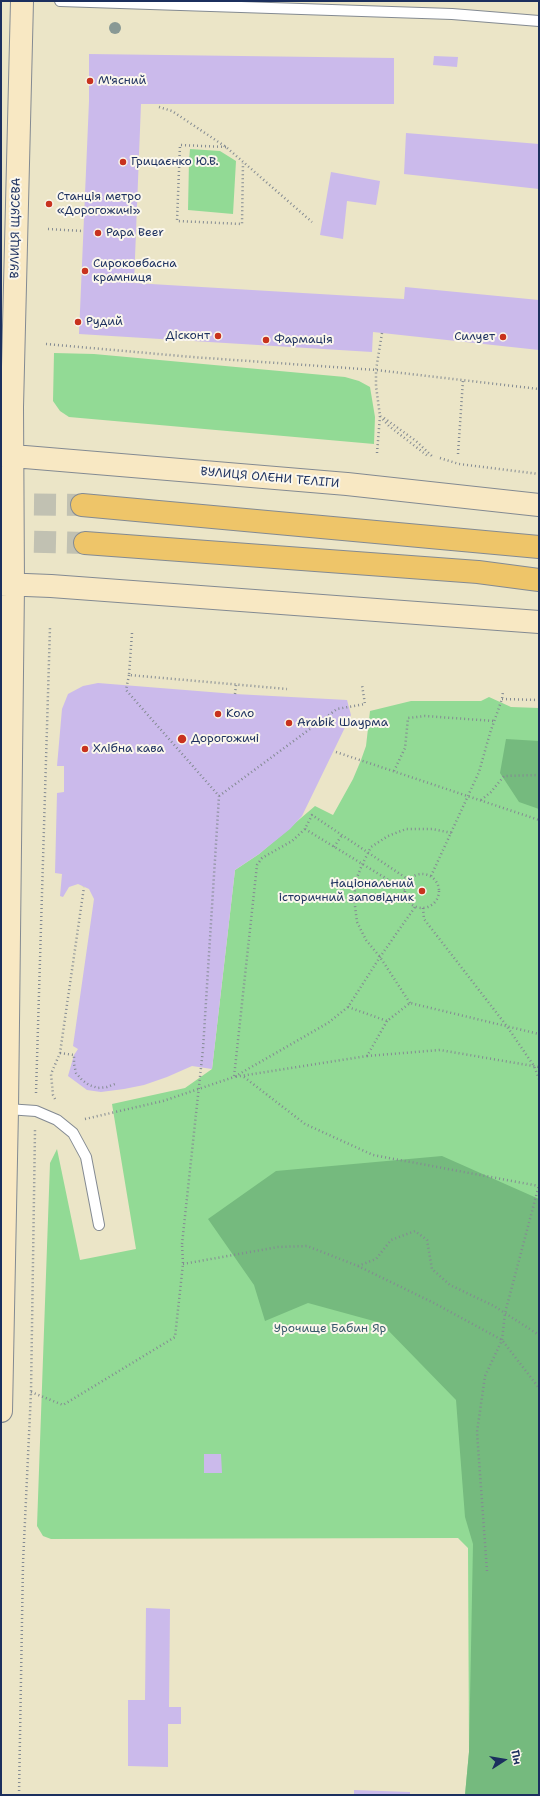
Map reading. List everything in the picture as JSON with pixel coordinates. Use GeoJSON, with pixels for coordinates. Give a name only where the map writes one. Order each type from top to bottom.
{"type":"FeatureCollection","features":[{"type":"Feature","properties":{"kind":"main road","name":"ВУЛИЦЯ ЩУСЄВА"},"geometry":{"type":"LineString","coordinates":[[1,1411],[7,1109],[7,455],[12,407],[22,1]]}},
{"type":"Feature","properties":{"kind":"main road","name":"ВУЛИЦЯ ОЛЕНИ ТЕЛІГИ"},"geometry":{"type":"LineString","coordinates":[[7,455],[347,484],[539,505]]}},
{"type":"Feature","properties":{"kind":"main road"},"geometry":{"type":"LineString","coordinates":[[82,505],[539,547]]}},
{"type":"Feature","properties":{"kind":"main road"},"geometry":{"type":"LineString","coordinates":[[85,543],[478,572],[539,580]]}},
{"type":"Feature","properties":{"kind":"main road"},"geometry":{"type":"LineString","coordinates":[[7,584],[539,622]]}},
{"type":"Feature","properties":{"kind":"lane"},"geometry":{"type":"LineString","coordinates":[[60,1],[452,14],[539,21]]}},
{"type":"Feature","properties":{"kind":"lane"},"geometry":{"type":"LineString","coordinates":[[7,1109],[36,1111],[57,1120],[73,1133],[86,1157],[99,1225]]}},
{"type":"Feature","properties":{"kind":"path"},"geometry":{"type":"LineString","coordinates":[[159,107],[172,111],[226,147],[312,222]]}},
{"type":"Feature","properties":{"kind":"path"},"geometry":{"type":"LineString","coordinates":[[226,147],[180,145],[177,221],[242,224],[243,163]]}},
{"type":"Feature","properties":{"kind":"path"},"geometry":{"type":"LineString","coordinates":[[48,229],[83,231]]}},
{"type":"Feature","properties":{"kind":"path"},"geometry":{"type":"LineString","coordinates":[[377,454],[380,416],[376,386],[376,370],[382,333]]}},
{"type":"Feature","properties":{"kind":"path"},"geometry":{"type":"LineString","coordinates":[[46,344],[200,358],[376,370],[539,389]]}},
{"type":"Feature","properties":{"kind":"path"},"geometry":{"type":"LineString","coordinates":[[458,454],[463,380]]}},
{"type":"Feature","properties":{"kind":"path"},"geometry":{"type":"LineString","coordinates":[[380,416],[390,426],[429,457]]}},
{"type":"Feature","properties":{"kind":"path"},"geometry":{"type":"LineString","coordinates":[[380,416],[416,441],[433,457]]}},
{"type":"Feature","properties":{"kind":"path"},"geometry":{"type":"LineString","coordinates":[[440,458],[459,464],[539,474]]}},
{"type":"Feature","properties":{"kind":"path"},"geometry":{"type":"LineString","coordinates":[[19,1795],[22,1563],[31,1392],[36,1111],[50,628]]}},
{"type":"Feature","properties":{"kind":"path"},"geometry":{"type":"LineString","coordinates":[[31,1392],[63,1405],[175,1337],[183,1264],[182,1244],[203,1049],[219,796],[126,690],[129,675],[132,633]]}},
{"type":"Feature","properties":{"kind":"path"},"geometry":{"type":"LineString","coordinates":[[129,675],[287,689]]}},
{"type":"Feature","properties":{"kind":"path"},"geometry":{"type":"LineString","coordinates":[[219,796],[337,709],[365,704],[362,684]]}},
{"type":"Feature","properties":{"kind":"path"},"geometry":{"type":"LineString","coordinates":[[235,694],[236,685]]}},
{"type":"Feature","properties":{"kind":"path"},"geometry":{"type":"LineString","coordinates":[[432,876],[479,772],[503,692]]}},
{"type":"Feature","properties":{"kind":"path"},"geometry":{"type":"LineString","coordinates":[[502,699],[539,700]]}},
{"type":"Feature","properties":{"kind":"path"},"geometry":{"type":"LineString","coordinates":[[394,771],[405,748],[408,718],[425,716],[452,717],[494,722]]}},
{"type":"Feature","properties":{"kind":"path"},"geometry":{"type":"LineString","coordinates":[[336,752],[539,820]]}},
{"type":"Feature","properties":{"kind":"path"},"geometry":{"type":"LineString","coordinates":[[481,800],[491,792],[504,776],[539,776]]}},
{"type":"Feature","properties":{"kind":"path"},"geometry":{"type":"LineString","coordinates":[[234,1077],[257,865],[262,858],[292,841],[305,829],[312,815],[409,880]]}},
{"type":"Feature","properties":{"kind":"path"},"geometry":{"type":"LineString","coordinates":[[305,829],[405,890]]}},
{"type":"Feature","properties":{"kind":"path"},"geometry":{"type":"LineString","coordinates":[[452,833],[432,829],[406,829],[388,836],[371,848],[356,880],[354,898],[357,922],[366,940],[380,957],[410,1003],[539,1034]]}},
{"type":"Feature","properties":{"kind":"path"},"geometry":{"type":"LineString","coordinates":[[334,847],[342,835]]}},
{"type":"Feature","properties":{"kind":"path"},"geometry":{"type":"LineString","coordinates":[[422,873],[432,876],[438,884],[440,895],[434,904],[423,908],[414,907],[407,900],[405,890],[409,880],[417,874],[422,873]]}},
{"type":"Feature","properties":{"kind":"path"},"geometry":{"type":"LineString","coordinates":[[56,1100],[53,1095],[51,1074],[60,1053],[84,887]]}},
{"type":"Feature","properties":{"kind":"path"},"geometry":{"type":"LineString","coordinates":[[78,1120],[163,1101],[234,1077],[328,1023],[348,1006],[414,907]]}},
{"type":"Feature","properties":{"kind":"path"},"geometry":{"type":"LineString","coordinates":[[423,908],[424,919],[506,1025],[534,1066],[539,1079]]}},
{"type":"Feature","properties":{"kind":"path"},"geometry":{"type":"LineString","coordinates":[[367,1056],[388,1021],[410,1003]]}},
{"type":"Feature","properties":{"kind":"path"},"geometry":{"type":"LineString","coordinates":[[348,1006],[388,1021]]}},
{"type":"Feature","properties":{"kind":"path"},"geometry":{"type":"LineString","coordinates":[[234,1077],[244,1077],[367,1056],[440,1050],[539,1067]]}},
{"type":"Feature","properties":{"kind":"path"},"geometry":{"type":"LineString","coordinates":[[60,1053],[74,1055],[76,1073],[89,1085],[98,1088],[115,1084]]}},
{"type":"Feature","properties":{"kind":"path"},"geometry":{"type":"LineString","coordinates":[[244,1077],[305,1124],[373,1155],[539,1185],[505,1313],[502,1340],[485,1376],[477,1432],[487,1571]]}},
{"type":"Feature","properties":{"kind":"path"},"geometry":{"type":"LineString","coordinates":[[358,1266],[376,1259],[392,1240],[415,1231],[426,1240],[432,1269],[450,1285],[494,1306],[539,1335]]}},
{"type":"Feature","properties":{"kind":"path"},"geometry":{"type":"LineString","coordinates":[[183,1264],[272,1248],[307,1246],[358,1266],[434,1303],[502,1340],[539,1388]]}},
{"type":"Feature","properties":{"kind":"green space"},"geometry":{"type":"Polygon","coordinates":[[[190,149],[220,151],[236,161],[233,214],[188,210],[190,149]]]}},
{"type":"Feature","properties":{"kind":"green space"},"geometry":{"type":"Polygon","coordinates":[[[54,353],[94,354],[345,377],[359,381],[370,387],[375,417],[374,444],[69,417],[60,411],[53,401],[54,353]]]}},
{"type":"Feature","properties":{"kind":"green space","name":"Урочище Бабин Яр"},"geometry":{"type":"Polygon","coordinates":[[[489,697],[511,707],[539,708],[539,1795],[465,1795],[469,1752],[468,1548],[458,1538],[51,1539],[43,1536],[37,1526],[50,1163],[57,1149],[80,1260],[136,1249],[112,1104],[185,1088],[212,1069],[235,870],[259,854],[315,806],[333,815],[353,779],[366,746],[370,711],[411,701],[481,701],[489,697]]]}},
{"type":"Feature","properties":{"kind":"green space"},"geometry":{"type":"Polygon","coordinates":[[[506,739],[539,741],[539,809],[519,802],[500,773],[506,739]]]}},
{"type":"Feature","properties":{"kind":"green space"},"geometry":{"type":"Polygon","coordinates":[[[442,1156],[539,1199],[539,1795],[465,1795],[469,1752],[473,1544],[465,1517],[456,1400],[381,1323],[308,1303],[265,1321],[254,1285],[208,1219],[276,1171],[442,1156]]]}},
{"type":"Feature","properties":{"kind":"building"},"geometry":{"type":"Polygon","coordinates":[[[89,54],[394,58],[394,104],[141,104],[134,283],[404,299],[405,287],[539,300],[539,350],[373,332],[372,352],[79,334],[89,101],[89,54]]]}},
{"type":"Feature","properties":{"kind":"building"},"geometry":{"type":"Polygon","coordinates":[[[434,56],[458,57],[457,67],[433,65],[434,56]]]}},
{"type":"Feature","properties":{"kind":"building"},"geometry":{"type":"Polygon","coordinates":[[[406,133],[539,144],[539,189],[404,174],[406,133]]]}},
{"type":"Feature","properties":{"kind":"building"},"geometry":{"type":"Polygon","coordinates":[[[331,172],[380,181],[376,205],[347,201],[343,239],[320,235],[331,172]]]}},
{"type":"Feature","properties":{"kind":"building","name":"Дорогожичі"},"geometry":{"type":"Polygon","coordinates":[[[98,683],[235,694],[347,700],[351,715],[302,816],[290,829],[259,854],[235,870],[212,1069],[192,1066],[144,1085],[101,1092],[87,1090],[68,1076],[74,1055],[78,1049],[73,1046],[94,899],[89,889],[78,884],[69,887],[63,897],[60,896],[62,874],[55,873],[57,793],[64,792],[64,766],[57,766],[62,709],[68,694],[83,686],[98,683]]]}},
{"type":"Feature","properties":{"kind":"building"},"geometry":{"type":"Polygon","coordinates":[[[204,1454],[221,1454],[222,1473],[204,1473],[204,1454]]]}},
{"type":"Feature","properties":{"kind":"building"},"geometry":{"type":"Polygon","coordinates":[[[146,1608],[170,1609],[169,1707],[181,1707],[181,1724],[168,1724],[168,1767],[128,1766],[128,1700],[145,1700],[146,1608]]]}},
{"type":"Feature","properties":{"kind":"building"},"geometry":{"type":"Polygon","coordinates":[[[354,1790],[410,1792],[410,1795],[354,1795],[354,1790]]]}},
{"type":"Feature","properties":{"kind":"tunnel"},"geometry":{"type":"LineString","coordinates":[[1,504],[82,505]]}},
{"type":"Feature","properties":{"kind":"tunnel"},"geometry":{"type":"LineString","coordinates":[[1,541],[85,543]]}},
{"type":"Feature","properties":{"kind":"place","name":"М'ясний"},"geometry":{"type":"Point","coordinates":[90,81]}},
{"type":"Feature","properties":{"kind":"place","name":"Грицаєнко Ю.В."},"geometry":{"type":"Point","coordinates":[123,162]}},
{"type":"Feature","properties":{"kind":"place","name":"Станція метро «Дорогожичі»"},"geometry":{"type":"Point","coordinates":[49,204]}},
{"type":"Feature","properties":{"kind":"place","name":"Papa Beer"},"geometry":{"type":"Point","coordinates":[98,233]}},
{"type":"Feature","properties":{"kind":"place","name":"Сироковбасна крамниця"},"geometry":{"type":"Point","coordinates":[85,271]}},
{"type":"Feature","properties":{"kind":"place","name":"Рудий"},"geometry":{"type":"Point","coordinates":[78,322]}},
{"type":"Feature","properties":{"kind":"place","name":"Дісконт"},"geometry":{"type":"Point","coordinates":[218,336]}},
{"type":"Feature","properties":{"kind":"place","name":"Силует"},"geometry":{"type":"Point","coordinates":[503,337]}},
{"type":"Feature","properties":{"kind":"place","name":"Фармація"},"geometry":{"type":"Point","coordinates":[266,340]}},
{"type":"Feature","properties":{"kind":"place","name":"Коло"},"geometry":{"type":"Point","coordinates":[218,714]}},
{"type":"Feature","properties":{"kind":"place","name":"Arabik Шаурма"},"geometry":{"type":"Point","coordinates":[289,723]}},
{"type":"Feature","properties":{"kind":"place","name":"Дорогожичі"},"geometry":{"type":"Point","coordinates":[182,739]}},
{"type":"Feature","properties":{"kind":"place","name":"Хлібна кава"},"geometry":{"type":"Point","coordinates":[85,749]}},
{"type":"Feature","properties":{"kind":"place","name":"Національний історичний заповідник"},"geometry":{"type":"Point","coordinates":[422,891]}}]}
